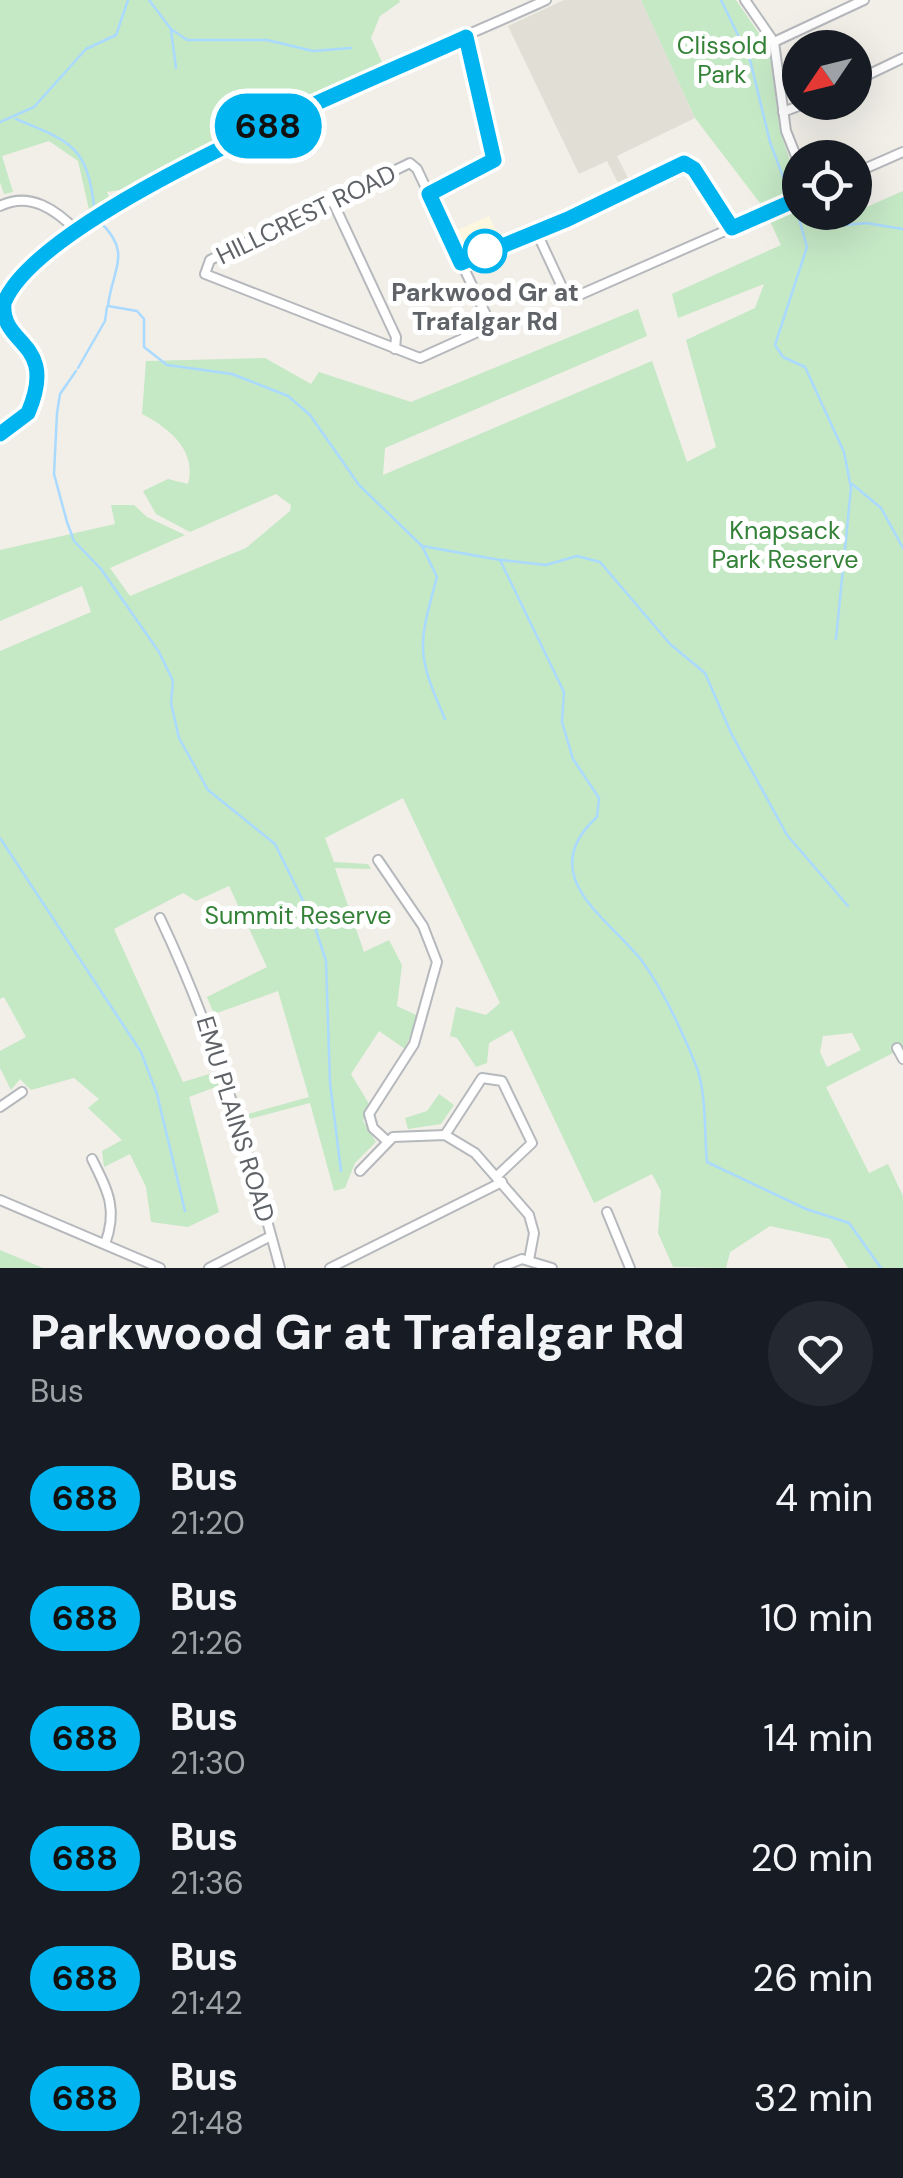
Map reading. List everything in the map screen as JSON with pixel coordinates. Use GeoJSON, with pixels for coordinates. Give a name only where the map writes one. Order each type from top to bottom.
{"type":"FeatureCollection","features":[{"type":"Feature","properties":{"kind":"street"},"geometry":{"type":"LineString","coordinates":[[0,434],[28,413],[36,363],[30,348],[8,329],[1,310],[8,294],[31,267],[77,231],[207,156],[546,0]]}},
{"type":"Feature","properties":{"kind":"street"},"geometry":{"type":"LineString","coordinates":[[745,0],[774,42],[782,104]]}},
{"type":"Feature","properties":{"kind":"street"},"geometry":{"type":"LineString","coordinates":[[774,42],[864,0]]}},
{"type":"Feature","properties":{"kind":"street"},"geometry":{"type":"LineString","coordinates":[[332,200],[396,337],[394,349],[424,358],[488,324],[429,194],[494,160],[466,37]]}},
{"type":"Feature","properties":{"kind":"street"},"geometry":{"type":"LineString","coordinates":[[872,73],[903,58]]}},
{"type":"Feature","properties":{"kind":"street"},"geometry":{"type":"LineString","coordinates":[[872,166],[903,152]]}},
{"type":"Feature","properties":{"kind":"street"},"geometry":{"type":"LineString","coordinates":[[461,263],[684,163],[694,169],[732,228]]}},
{"type":"Feature","properties":{"kind":"street","name":"HILLCREST ROAD"},"geometry":{"type":"LineString","coordinates":[[394,349],[209,279],[204,271],[210,260],[414,164],[429,194]]}},
{"type":"Feature","properties":{"kind":"street"},"geometry":{"type":"LineString","coordinates":[[0,206],[18,199],[38,202],[77,231]]}},
{"type":"Feature","properties":{"kind":"street"},"geometry":{"type":"LineString","coordinates":[[536,232],[562,289],[574,296],[782,206]]}},
{"type":"Feature","properties":{"kind":"street"},"geometry":{"type":"LineString","coordinates":[[378,860],[421,923],[436,959],[416,1040],[369,1114],[373,1128],[386,1140]]}},
{"type":"Feature","properties":{"kind":"street","name":"EMU PLAINS ROAD"},"geometry":{"type":"LineString","coordinates":[[160,918],[224,1067],[280,1268]]}},
{"type":"Feature","properties":{"kind":"street"},"geometry":{"type":"LineString","coordinates":[[898,1048],[903,1059]]}},
{"type":"Feature","properties":{"kind":"street"},"geometry":{"type":"LineString","coordinates":[[330,1268],[499,1179],[532,1141],[502,1081],[482,1078],[446,1135]]}},
{"type":"Feature","properties":{"kind":"street"},"geometry":{"type":"LineString","coordinates":[[0,1106],[22,1092]]}},
{"type":"Feature","properties":{"kind":"street"},"geometry":{"type":"LineString","coordinates":[[360,1171],[386,1140],[405,1134],[446,1135],[464,1143],[499,1179],[532,1222],[528,1260]]}},
{"type":"Feature","properties":{"kind":"street"},"geometry":{"type":"LineString","coordinates":[[92,1159],[112,1202],[106,1244]]}},
{"type":"Feature","properties":{"kind":"street"},"geometry":{"type":"LineString","coordinates":[[0,1200],[160,1268]]}},
{"type":"Feature","properties":{"kind":"street"},"geometry":{"type":"LineString","coordinates":[[607,1212],[630,1268]]}},
{"type":"Feature","properties":{"kind":"street"},"geometry":{"type":"LineString","coordinates":[[209,1268],[271,1236]]}},
{"type":"Feature","properties":{"kind":"street"},"geometry":{"type":"LineString","coordinates":[[498,1268],[528,1260],[552,1268]]}},
{"type":"Feature","properties":{"kind":"shaded area"},"geometry":{"type":"Polygon","coordinates":[[[564,0],[641,0],[695,118],[617,156],[630,182],[620,187],[607,161],[579,174],[508,26],[564,0]]]}},
{"type":"Feature","properties":{"kind":"shaded area"},"geometry":{"type":"Polygon","coordinates":[[[489,216],[499,237],[466,252],[456,231],[489,216]]]}},
{"type":"Feature","properties":{"kind":"green space"},"geometry":{"type":"Polygon","coordinates":[[[0,0],[400,2],[380,16],[371,38],[382,62],[126,189],[107,192],[110,200],[90,214],[78,161],[49,141],[2,156],[13,192],[4,194],[0,182],[0,0]]]}},
{"type":"Feature","properties":{"kind":"green space","name":"Clissold Park"},"geometry":{"type":"Polygon","coordinates":[[[641,0],[736,0],[769,48],[783,140],[782,198],[763,207],[695,118],[641,0]]]}},
{"type":"Feature","properties":{"kind":"green space"},"geometry":{"type":"Polygon","coordinates":[[[903,191],[903,1048],[826,1087],[869,1173],[888,1164],[903,1196],[903,1268],[848,1268],[830,1239],[770,1226],[730,1252],[726,1268],[673,1267],[658,1233],[661,1191],[652,1174],[594,1203],[512,1030],[489,1043],[487,1063],[476,1067],[457,1038],[450,1036],[456,1007],[486,1015],[500,1003],[403,798],[325,838],[334,862],[368,864],[371,869],[335,868],[364,952],[389,940],[402,965],[397,1006],[418,1016],[405,1049],[379,1031],[351,1074],[369,1104],[363,1121],[376,1142],[355,1163],[345,1188],[334,1191],[310,1103],[249,1119],[248,1114],[309,1097],[278,991],[214,1014],[207,997],[267,967],[229,886],[196,901],[183,893],[114,929],[183,1082],[216,1072],[221,1085],[189,1097],[219,1212],[188,1227],[151,1222],[146,1187],[130,1154],[104,1167],[102,1151],[122,1140],[88,1108],[99,1099],[74,1078],[31,1090],[20,1079],[11,1090],[0,1068],[0,1051],[26,1037],[4,997],[0,999],[0,651],[91,612],[82,586],[0,621],[0,550],[115,524],[111,505],[134,505],[147,517],[185,535],[110,568],[130,596],[246,548],[290,511],[291,505],[276,494],[190,532],[156,514],[143,491],[168,479],[188,484],[190,472],[178,441],[142,414],[146,361],[265,358],[311,384],[319,372],[411,402],[638,309],[647,336],[385,448],[383,475],[652,361],[687,462],[716,447],[686,340],[755,308],[764,284],[678,318],[672,294],[781,245],[769,219],[782,213],[782,230],[872,230],[872,205],[903,191]],[[852,1033],[823,1036],[820,1052],[827,1067],[861,1050],[852,1033]]]}},
{"type":"Feature","properties":{"kind":"green space"},"geometry":{"type":"Polygon","coordinates":[[[439,1094],[454,1105],[441,1124],[408,1129],[405,1118],[427,1111],[439,1094]]]}},
{"type":"Feature","properties":{"kind":"green space"},"geometry":{"type":"Polygon","coordinates":[[[0,1250],[43,1268],[0,1268],[0,1250]]]}},
{"type":"Feature","properties":{"kind":"waterway"},"geometry":{"type":"LineString","coordinates":[[0,122],[34,107],[86,49],[116,35],[128,0]]}},
{"type":"Feature","properties":{"kind":"waterway"},"geometry":{"type":"LineString","coordinates":[[149,0],[171,29],[187,40],[267,40],[313,51],[351,48]]}},
{"type":"Feature","properties":{"kind":"waterway"},"geometry":{"type":"LineString","coordinates":[[721,0],[750,60],[782,174]]}},
{"type":"Feature","properties":{"kind":"waterway"},"geometry":{"type":"LineString","coordinates":[[171,30],[176,68]]}},
{"type":"Feature","properties":{"kind":"waterway"},"geometry":{"type":"LineString","coordinates":[[16,119],[65,142],[75,151],[88,175],[95,214]]}},
{"type":"Feature","properties":{"kind":"waterway"},"geometry":{"type":"LineString","coordinates":[[100,222],[118,252],[108,306],[137,311],[144,319],[144,347],[167,365],[232,374],[288,396],[310,415],[359,485],[422,546],[500,560],[564,692],[562,722],[573,759],[599,798],[597,817],[579,838],[572,859],[574,878],[597,913],[642,961],[678,1024],[702,1086],[707,1162],[806,1209],[849,1223],[881,1268]]}},
{"type":"Feature","properties":{"kind":"waterway"},"geometry":{"type":"LineString","coordinates":[[872,224],[903,229]]}},
{"type":"Feature","properties":{"kind":"waterway"},"geometry":{"type":"LineString","coordinates":[[802,230],[807,247],[775,345],[783,357],[805,367],[844,452],[851,488],[836,639]]}},
{"type":"Feature","properties":{"kind":"waterway"},"geometry":{"type":"LineString","coordinates":[[78,368],[105,321],[107,307]]}},
{"type":"Feature","properties":{"kind":"waterway"},"geometry":{"type":"LineString","coordinates":[[76,371],[60,394],[57,413],[54,474],[67,522],[74,541],[101,569],[159,652],[173,681],[171,703],[179,738],[208,790],[275,844],[313,921],[326,961],[330,1083],[341,1171]]}},
{"type":"Feature","properties":{"kind":"waterway"},"geometry":{"type":"LineString","coordinates":[[852,484],[881,508],[903,548]]}},
{"type":"Feature","properties":{"kind":"waterway"},"geometry":{"type":"LineString","coordinates":[[422,546],[437,577],[423,649],[429,679],[445,719]]}},
{"type":"Feature","properties":{"kind":"waterway"},"geometry":{"type":"LineString","coordinates":[[502,560],[546,565],[577,556],[600,562],[670,644],[705,673],[731,733],[787,835],[848,906]]}},
{"type":"Feature","properties":{"kind":"waterway"},"geometry":{"type":"LineString","coordinates":[[0,838],[141,1052],[157,1094],[185,1211]]}},
{"type":"Feature","properties":{"kind":"bus line","name":"688"},"geometry":{"type":"LineString","coordinates":[[0,434],[17,426],[28,413],[34,395],[36,363],[30,348],[8,329],[2,310],[10,291],[40,259],[116,206],[207,156],[466,37],[494,160],[488,167],[429,194],[461,263],[568,219],[684,163],[694,169],[732,228],[782,206]]}},
{"type":"Feature","properties":{"kind":"place","name":"Parkwood Gr at Trafalgar Rd"},"geometry":{"type":"Point","coordinates":[485,251]}},
{"type":"Feature","properties":{"kind":"park label","name":"Knapsack Park Reserve"},"geometry":{"type":"Point","coordinates":[785,544]}},
{"type":"Feature","properties":{"kind":"park label","name":"Summit Reserve"},"geometry":{"type":"Point","coordinates":[298,915]}}]}
